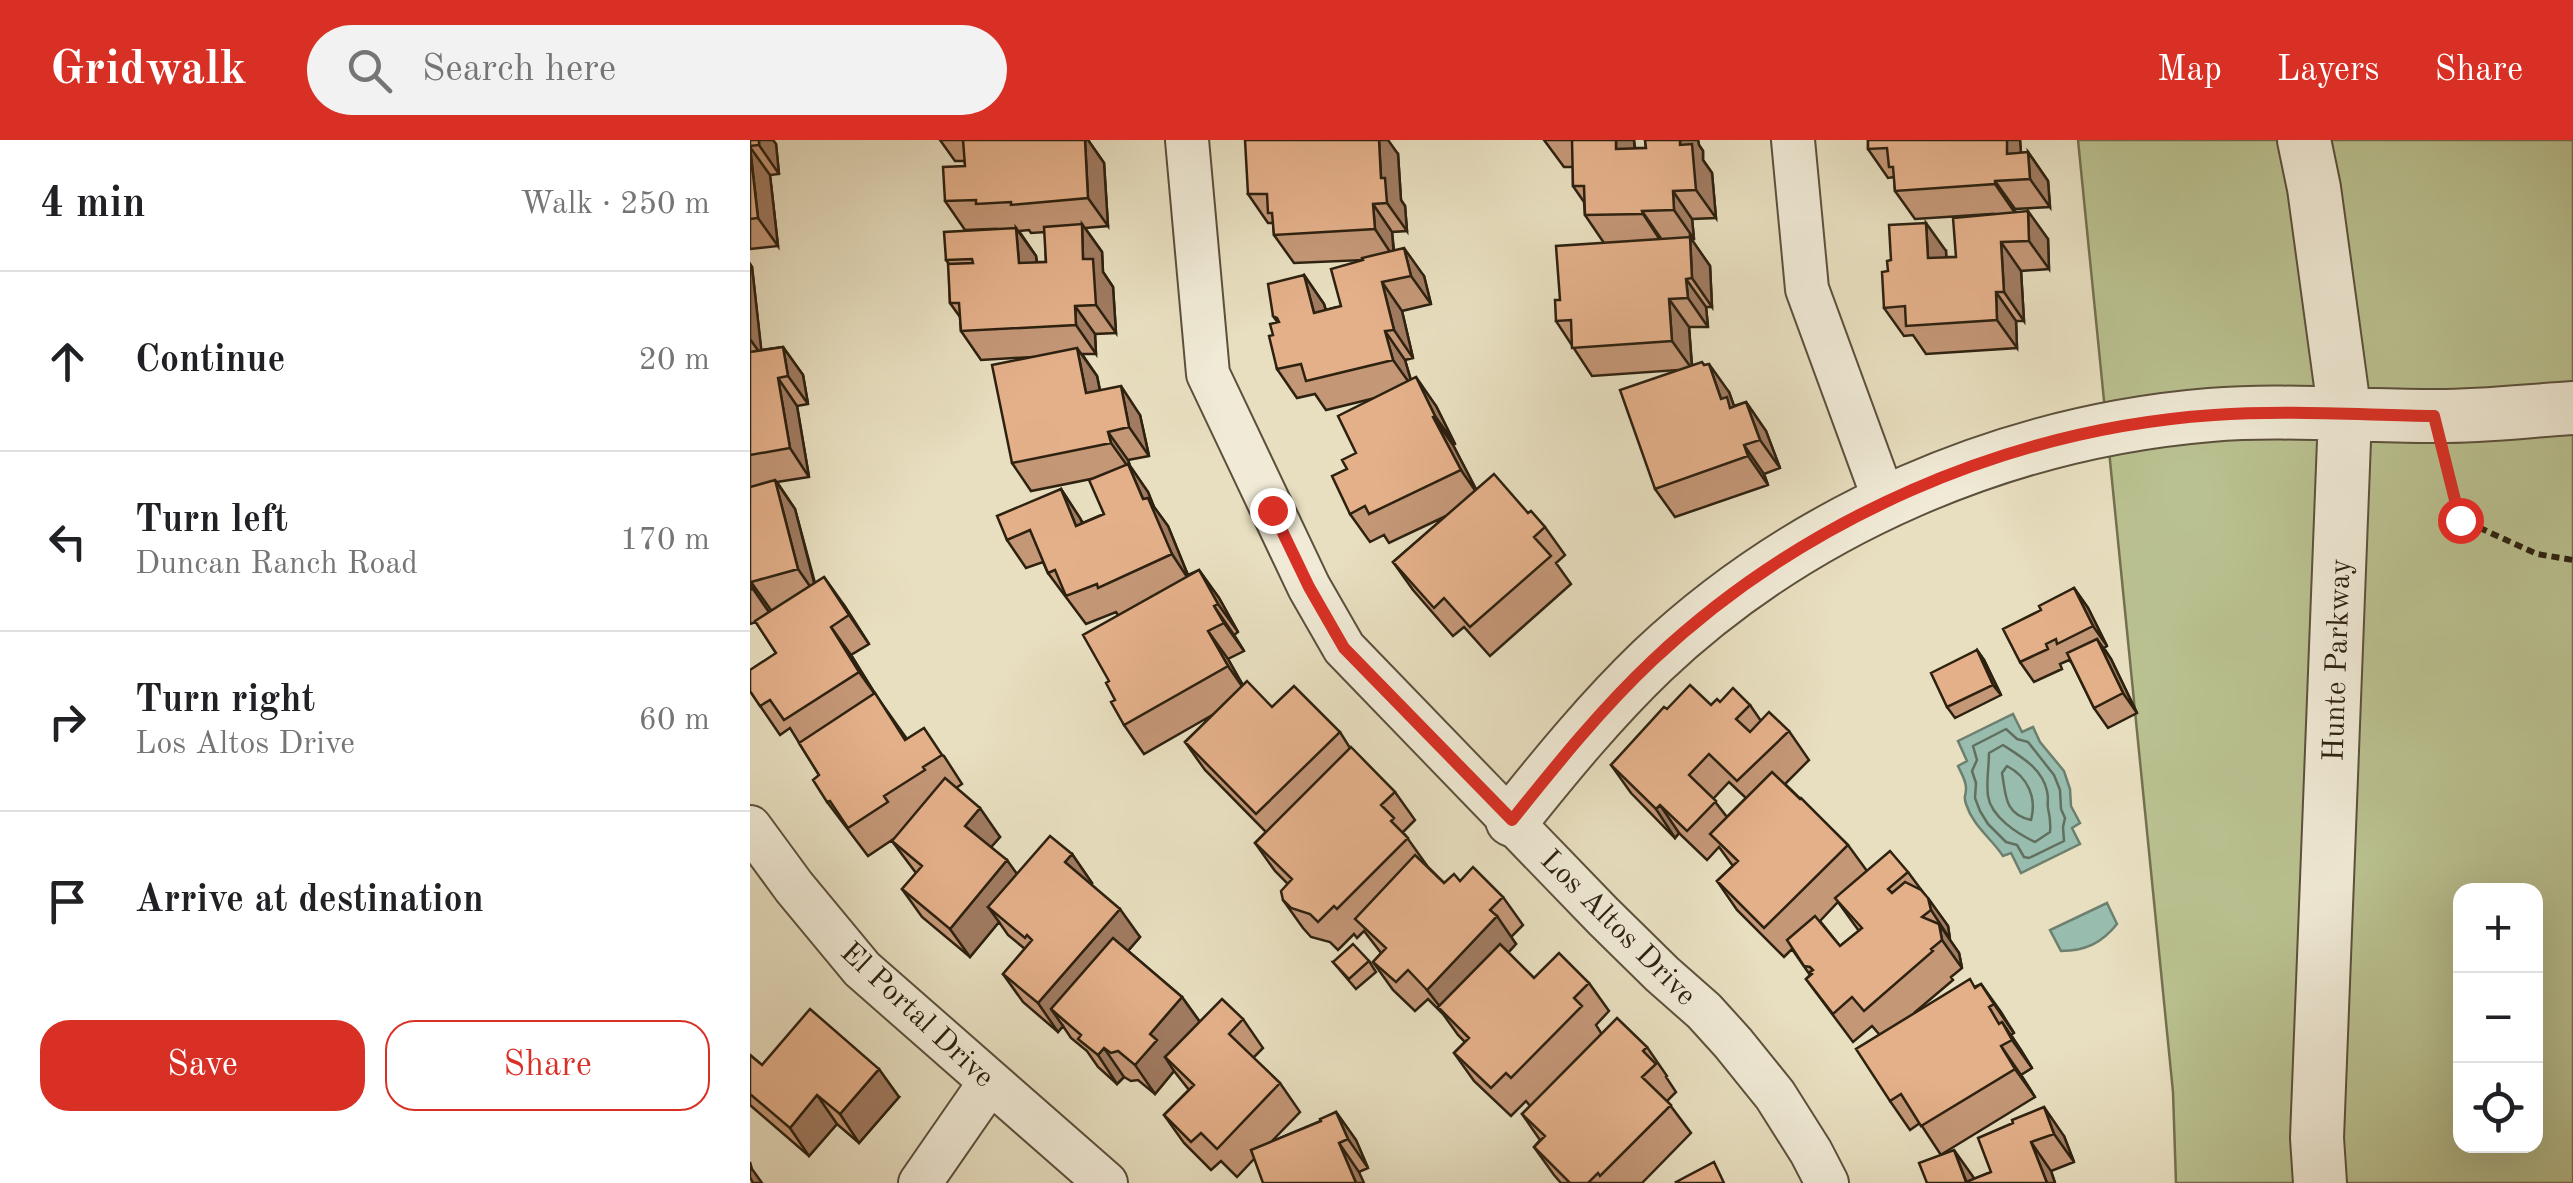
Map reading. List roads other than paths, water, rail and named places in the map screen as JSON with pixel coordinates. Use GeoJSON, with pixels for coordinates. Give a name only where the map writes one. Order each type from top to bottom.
{"type":"FeatureCollection","features":[{"type":"Feature","properties":{"kind":"street","name":"Los Altos Drive"},"geometry":{"type":"LineString","coordinates":[[1187,140],[1208,374],[1309,587],[1344,648],[1603,916],[1733,1043],[1775,1095],[1827,1183]]}},
{"type":"Feature","properties":{"kind":"street"},"geometry":{"type":"LineString","coordinates":[[1793,140],[1807,289],[1885,502]]}},
{"type":"Feature","properties":{"kind":"street","name":"Hunte Parkway"},"geometry":{"type":"LineString","coordinates":[[2304,140],[2346,415],[2317,1138],[2320,1183]]}},
{"type":"Feature","properties":{"kind":"street"},"geometry":{"type":"LineString","coordinates":[[1512,820],[1606,707],[1682,636],[1764,572],[1823,535],[1885,502],[1947,476],[2011,453],[2126,426],[2210,415],[2278,412],[2434,416],[2573,408]]}},
{"type":"Feature","properties":{"kind":"street","name":"El Portal Drive"},"geometry":{"type":"LineString","coordinates":[[750,827],[862,969],[1106,1183]]}},
{"type":"Feature","properties":{"kind":"street"},"geometry":{"type":"LineString","coordinates":[[920,1183],[990,1082]]}},
{"type":"Feature","properties":{"kind":"water"},"geometry":{"type":"Polygon","coordinates":[[[2013,714],[2022,732],[2033,727],[2064,771],[2071,806],[2080,823],[2072,828],[2080,844],[2021,873],[2011,853],[2003,856],[1973,819],[1958,766],[1967,761],[1958,741],[2013,714]]]}},
{"type":"Feature","properties":{"kind":"water"},"geometry":{"type":"Polygon","coordinates":[[[2107,903],[2117,924],[2111,931],[2092,945],[2061,951],[2050,930],[2107,903]]]}}]}
